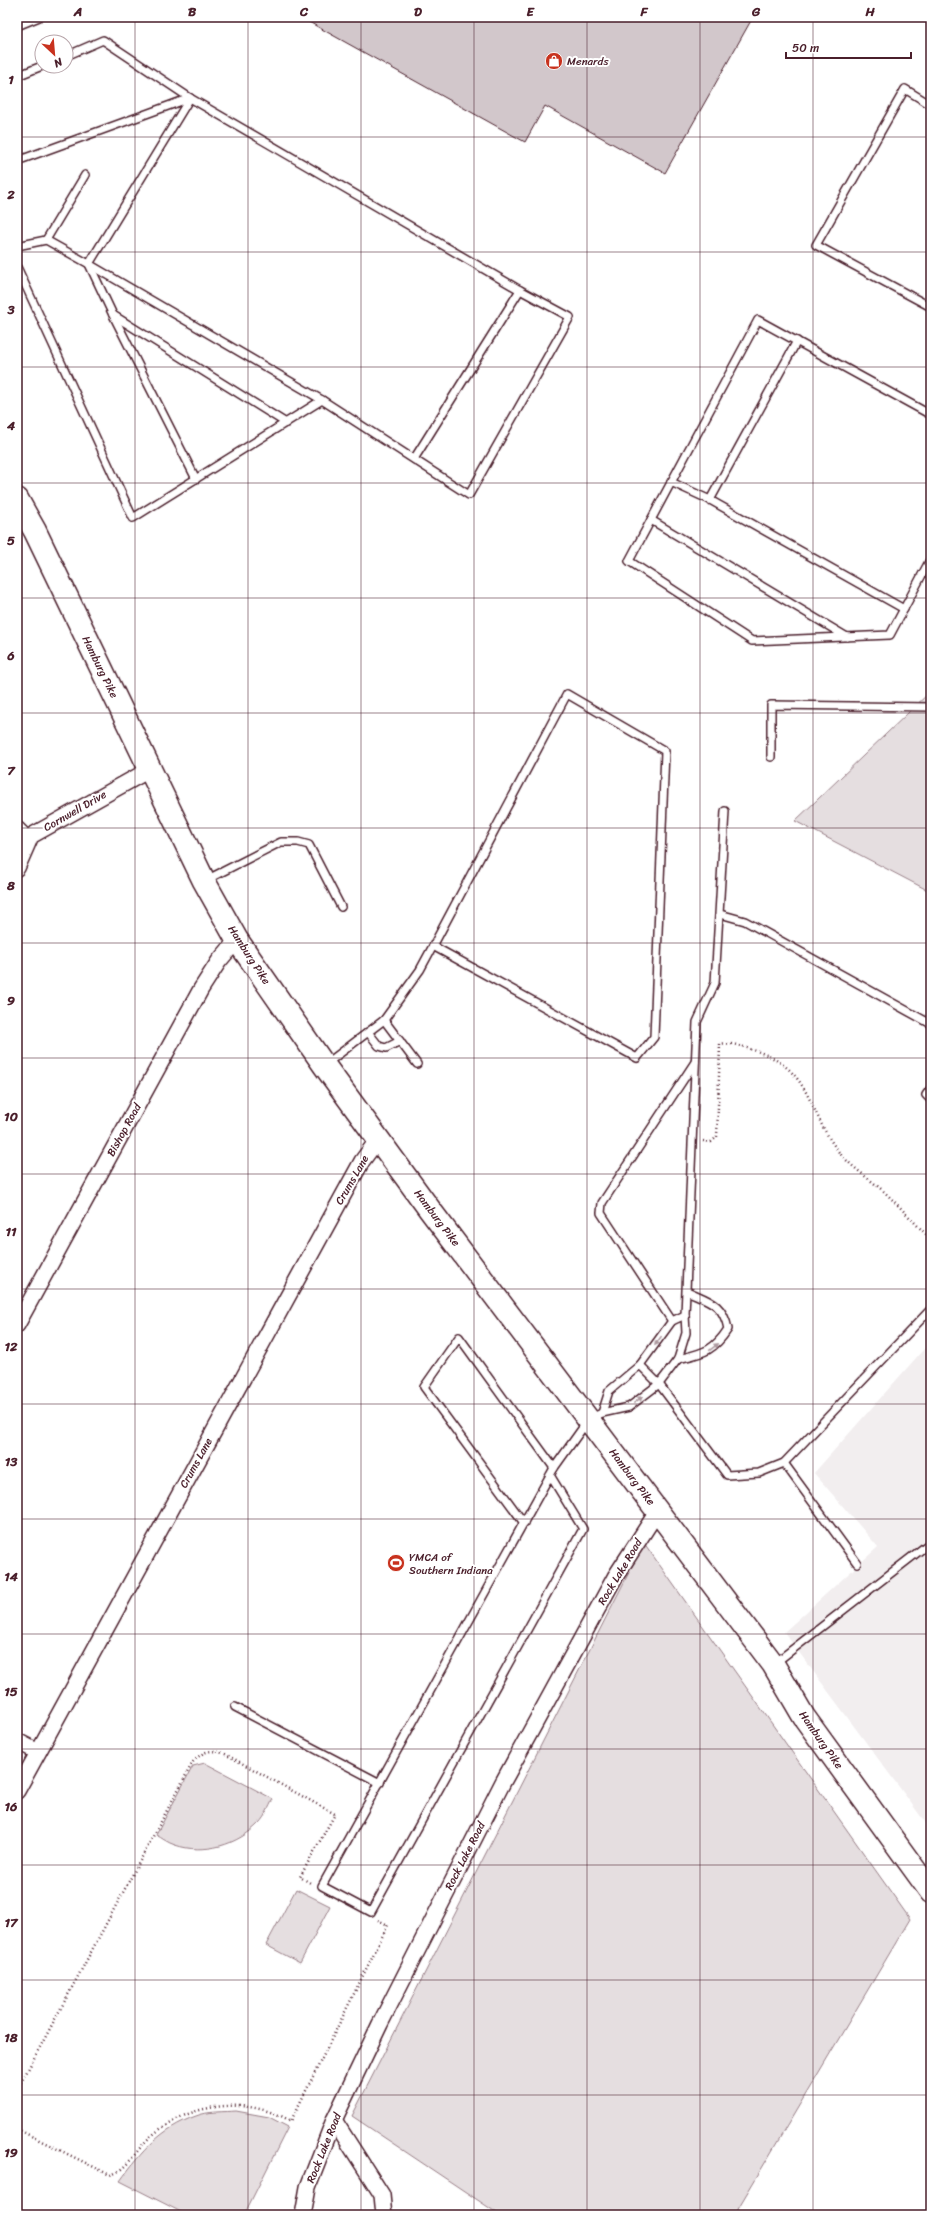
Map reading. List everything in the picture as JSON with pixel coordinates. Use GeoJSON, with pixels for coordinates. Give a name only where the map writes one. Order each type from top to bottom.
{"type":"FeatureCollection","features":[{"type":"Feature","properties":{"kind":"main road","name":"Hamburg Pike"},"geometry":{"type":"LineString","coordinates":[[17,499],[204,881],[237,940],[324,1065],[379,1138],[430,1210],[595,1416],[657,1512],[773,1664],[804,1717],[931,1892]]}},
{"type":"Feature","properties":{"kind":"street","name":"Cornwell Drive"},"geometry":{"type":"LineString","coordinates":[[28,840],[31,836],[149,770]]}},
{"type":"Feature","properties":{"kind":"street"},"geometry":{"type":"LineString","coordinates":[[17,829],[28,840],[17,868]]}},
{"type":"Feature","properties":{"kind":"street","name":"Bishop Road"},"geometry":{"type":"LineString","coordinates":[[17,1325],[201,989],[219,961],[237,940]]}},
{"type":"Feature","properties":{"kind":"street","name":"Crums Lane"},"geometry":{"type":"LineString","coordinates":[[17,1791],[362,1161],[379,1138]]}},
{"type":"Feature","properties":{"kind":"street","name":"Rock Lake Road"},"geometry":{"type":"LineString","coordinates":[[303,2215],[308,2187],[334,2120],[380,2024],[503,1782],[615,1577],[657,1512]]}},
{"type":"Feature","properties":{"kind":"street"},"geometry":{"type":"LineString","coordinates":[[17,1741],[38,1752]]}},
{"type":"Feature","properties":{"kind":"street"},"geometry":{"type":"LineString","coordinates":[[334,2120],[382,2195],[384,2215]]}},
{"type":"Feature","properties":{"kind":"lane"},"geometry":{"type":"LineString","coordinates":[[17,26],[39,17]]}},
{"type":"Feature","properties":{"kind":"lane"},"geometry":{"type":"LineString","coordinates":[[17,246],[46,240],[322,400],[469,496],[570,317],[520,290],[190,98],[103,40],[74,53]]}},
{"type":"Feature","properties":{"kind":"lane"},"geometry":{"type":"LineString","coordinates":[[17,76],[34,69]]}},
{"type":"Feature","properties":{"kind":"lane"},"geometry":{"type":"LineString","coordinates":[[931,104],[905,90],[816,246],[931,307]]}},
{"type":"Feature","properties":{"kind":"lane"},"geometry":{"type":"LineString","coordinates":[[17,161],[190,98]]}},
{"type":"Feature","properties":{"kind":"lane"},"geometry":{"type":"LineString","coordinates":[[89,264],[190,98]]}},
{"type":"Feature","properties":{"kind":"lane"},"geometry":{"type":"LineString","coordinates":[[46,240],[84,175]]}},
{"type":"Feature","properties":{"kind":"lane"},"geometry":{"type":"LineString","coordinates":[[89,264],[113,315],[196,479]]}},
{"type":"Feature","properties":{"kind":"lane"},"geometry":{"type":"LineString","coordinates":[[17,267],[133,518],[322,400]]}},
{"type":"Feature","properties":{"kind":"lane"},"geometry":{"type":"LineString","coordinates":[[414,460],[520,290]]}},
{"type":"Feature","properties":{"kind":"lane"},"geometry":{"type":"LineString","coordinates":[[113,315],[286,423]]}},
{"type":"Feature","properties":{"kind":"lane"},"geometry":{"type":"LineString","coordinates":[[931,415],[758,320],[629,561],[752,641],[890,635],[931,558]]}},
{"type":"Feature","properties":{"kind":"lane"},"geometry":{"type":"LineString","coordinates":[[710,500],[797,341]]}},
{"type":"Feature","properties":{"kind":"lane"},"geometry":{"type":"LineString","coordinates":[[671,482],[710,500],[904,609]]}},
{"type":"Feature","properties":{"kind":"lane"},"geometry":{"type":"LineString","coordinates":[[651,520],[847,637]]}},
{"type":"Feature","properties":{"kind":"lane"},"geometry":{"type":"LineString","coordinates":[[324,1065],[384,1020],[420,970],[567,694],[665,752],[654,1037],[638,1058],[433,946]]}},
{"type":"Feature","properties":{"kind":"lane"},"geometry":{"type":"LineString","coordinates":[[771,757],[771,705],[931,707]]}},
{"type":"Feature","properties":{"kind":"lane"},"geometry":{"type":"LineString","coordinates":[[595,1416],[629,1407],[659,1384],[678,1359],[686,1333],[685,1315],[697,1022],[715,983],[726,811]]}},
{"type":"Feature","properties":{"kind":"lane"},"geometry":{"type":"LineString","coordinates":[[204,881],[281,842],[298,842],[309,845],[341,907]]}},
{"type":"Feature","properties":{"kind":"lane"},"geometry":{"type":"LineString","coordinates":[[720,914],[745,921],[931,1024]]}},
{"type":"Feature","properties":{"kind":"lane"},"geometry":{"type":"LineString","coordinates":[[384,1020],[417,1064]]}},
{"type":"Feature","properties":{"kind":"lane"},"geometry":{"type":"LineString","coordinates":[[368,1032],[379,1046],[386,1048],[390,1048],[400,1041]]}},
{"type":"Feature","properties":{"kind":"lane"},"geometry":{"type":"LineString","coordinates":[[672,1321],[601,1213],[602,1204],[696,1062]]}},
{"type":"Feature","properties":{"kind":"lane"},"geometry":{"type":"LineString","coordinates":[[931,1088],[926,1095],[931,1100]]}},
{"type":"Feature","properties":{"kind":"lane"},"geometry":{"type":"LineString","coordinates":[[678,1359],[707,1352],[719,1344],[728,1329],[726,1315],[716,1304],[687,1291]]}},
{"type":"Feature","properties":{"kind":"lane"},"geometry":{"type":"LineString","coordinates":[[640,1365],[659,1384],[727,1475],[759,1473],[784,1463],[931,1309]]}},
{"type":"Feature","properties":{"kind":"lane"},"geometry":{"type":"LineString","coordinates":[[524,1523],[424,1387],[459,1337],[552,1472],[583,1529],[371,1912],[322,1886],[380,1783],[524,1523],[552,1472],[595,1416],[609,1391],[640,1365],[672,1321],[685,1315]]}},
{"type":"Feature","properties":{"kind":"lane"},"geometry":{"type":"LineString","coordinates":[[784,1463],[857,1563]]}},
{"type":"Feature","properties":{"kind":"lane"},"geometry":{"type":"LineString","coordinates":[[773,1664],[931,1542]]}},
{"type":"Feature","properties":{"kind":"lane"},"geometry":{"type":"LineString","coordinates":[[235,1707],[380,1783]]}},
{"type":"Feature","properties":{"kind":"path"},"geometry":{"type":"LineString","coordinates":[[692,1140],[711,1142],[717,1137],[720,1044],[742,1046],[762,1052],[785,1066],[800,1080],[824,1130],[848,1162],[887,1195],[931,1239]]}},
{"type":"Feature","properties":{"kind":"path"},"geometry":{"type":"LineString","coordinates":[[17,2090],[193,1762],[204,1752],[214,1750],[225,1754],[335,1814],[300,1877],[313,1885]]}},
{"type":"Feature","properties":{"kind":"path"},"geometry":{"type":"LineString","coordinates":[[17,2129],[110,2175],[124,2168],[135,2153],[162,2127],[193,2112],[237,2105],[266,2110],[291,2121],[388,1925],[374,1918]]}},
{"type":"Feature","properties":{"kind":"shaded area"},"geometry":{"type":"Polygon","coordinates":[[[931,691],[931,892],[795,821],[931,691]]]}},
{"type":"Feature","properties":{"kind":"shaded area"},"geometry":{"type":"Polygon","coordinates":[[[931,1341],[931,1830],[784,1632],[878,1547],[814,1473],[931,1341]]]}},
{"type":"Feature","properties":{"kind":"shaded area"},"geometry":{"type":"Polygon","coordinates":[[[644,1543],[910,1919],[734,2215],[500,2215],[352,2116],[644,1543]]]}},
{"type":"Feature","properties":{"kind":"shaded area"},"geometry":{"type":"Polygon","coordinates":[[[205,1763],[273,1799],[259,1823],[251,1831],[231,1842],[220,1846],[197,1849],[186,1848],[167,1842],[156,1835],[193,1766],[205,1763]]]}},
{"type":"Feature","properties":{"kind":"shaded area"},"geometry":{"type":"Polygon","coordinates":[[[296,1889],[330,1906],[300,1963],[266,1945],[296,1889]]]}},
{"type":"Feature","properties":{"kind":"shaded area"},"geometry":{"type":"Polygon","coordinates":[[[236,2111],[269,2117],[288,2127],[244,2215],[187,2215],[120,2181],[144,2151],[172,2127],[201,2114],[236,2111]]]}},
{"type":"Feature","properties":{"kind":"building","name":"Menards"},"geometry":{"type":"Polygon","coordinates":[[[300,17],[753,17],[665,173],[545,106],[525,142],[300,17]]]}},
{"type":"Feature","properties":{"kind":"place","name":"Menards"},"geometry":{"type":"Point","coordinates":[554,61]}},
{"type":"Feature","properties":{"kind":"place","name":"YMCA of Southern Indiana"},"geometry":{"type":"Point","coordinates":[396,1563]}}]}
